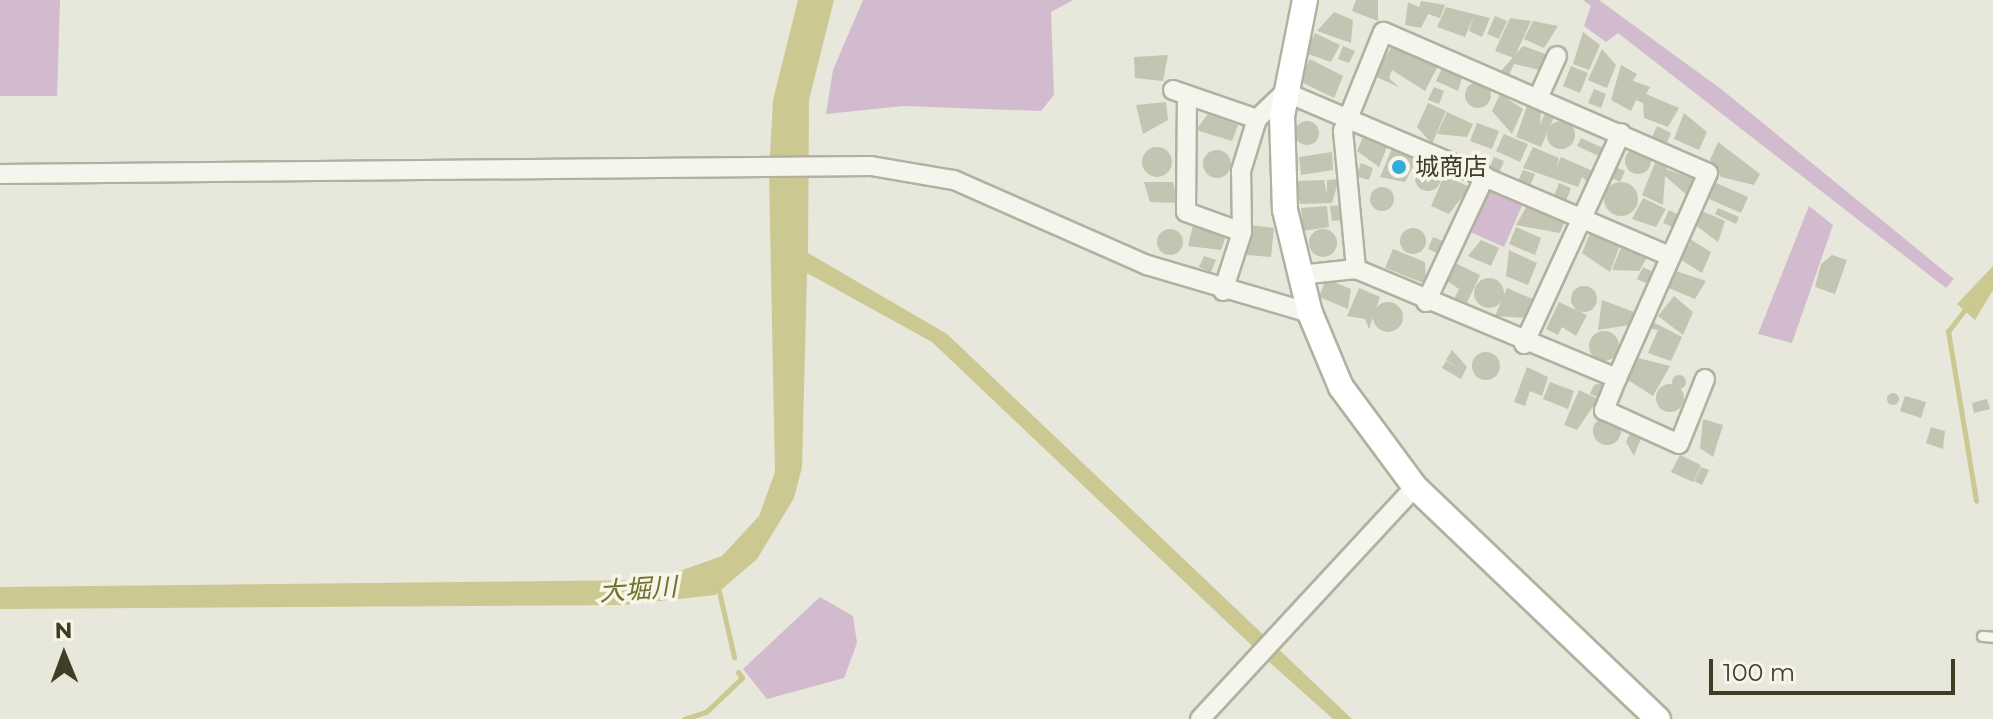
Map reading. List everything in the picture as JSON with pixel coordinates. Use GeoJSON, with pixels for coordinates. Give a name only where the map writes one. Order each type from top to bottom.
{"type":"FeatureCollection","features":[{"type":"Feature","properties":{"kind":"street"},"geometry":{"type":"LineString","coordinates":[[1305,0],[1285,92],[1283,191],[1299,275],[1310,313],[1341,387],[1415,487],[1658,719]]}},
{"type":"Feature","properties":{"kind":"street"},"geometry":{"type":"LineString","coordinates":[[1356,269],[1347,118],[1383,32],[1708,173],[1604,410],[1679,444],[1705,379]]}},
{"type":"Feature","properties":{"kind":"street"},"geometry":{"type":"LineString","coordinates":[[1538,98],[1557,56]]}},
{"type":"Feature","properties":{"kind":"street"},"geometry":{"type":"LineString","coordinates":[[1285,92],[1669,256]]}},
{"type":"Feature","properties":{"kind":"street"},"geometry":{"type":"LineString","coordinates":[[1223,291],[1242,232],[1241,171],[1257,119],[1285,92]]}},
{"type":"Feature","properties":{"kind":"street"},"geometry":{"type":"LineString","coordinates":[[1242,232],[1186,212],[1180,93],[1257,119]]}},
{"type":"Feature","properties":{"kind":"street"},"geometry":{"type":"LineString","coordinates":[[1524,344],[1621,133]]}},
{"type":"Feature","properties":{"kind":"street"},"geometry":{"type":"LineString","coordinates":[[0,174],[814,165],[954,180],[1223,291],[1310,313]]}},
{"type":"Feature","properties":{"kind":"street"},"geometry":{"type":"LineString","coordinates":[[1426,302],[1485,176]]}},
{"type":"Feature","properties":{"kind":"street"},"geometry":{"type":"LineString","coordinates":[[1299,275],[1356,269],[1524,344],[1617,378]]}},
{"type":"Feature","properties":{"kind":"street"},"geometry":{"type":"LineString","coordinates":[[1200,719],[1415,487]]}},
{"type":"Feature","properties":{"kind":"lane"},"geometry":{"type":"LineString","coordinates":[[1982,636],[1993,637]]}},
{"type":"Feature","properties":{"kind":"shaded area"},"geometry":{"type":"Polygon","coordinates":[[[0,0],[60,0],[57,96],[0,96],[0,0]]]}},
{"type":"Feature","properties":{"kind":"shaded area"},"geometry":{"type":"Polygon","coordinates":[[[863,0],[1073,0],[1051,12],[1054,95],[1041,111],[903,106],[826,114],[833,70],[863,0]]]}},
{"type":"Feature","properties":{"kind":"shaded area"},"geometry":{"type":"Polygon","coordinates":[[[1583,0],[1599,0],[1721,89],[1954,279],[1946,288],[1618,33],[1606,42],[1584,26],[1591,6],[1583,0]]]}},
{"type":"Feature","properties":{"kind":"shaded area"},"geometry":{"type":"Polygon","coordinates":[[[1496,189],[1524,201],[1504,247],[1468,231],[1485,192],[1496,189]]]}},
{"type":"Feature","properties":{"kind":"shaded area"},"geometry":{"type":"Polygon","coordinates":[[[1809,206],[1833,225],[1792,343],[1758,334],[1809,206]]]}},
{"type":"Feature","properties":{"kind":"shaded area"},"geometry":{"type":"Polygon","coordinates":[[[820,597],[853,616],[857,643],[844,678],[767,699],[743,669],[820,597]]]}},
{"type":"Feature","properties":{"kind":"water","name":"大堀川"},"geometry":{"type":"Polygon","coordinates":[[[798,0],[834,0],[809,100],[808,253],[947,334],[1352,719],[1333,719],[1268,661],[932,342],[807,273],[802,467],[794,498],[757,559],[715,595],[623,605],[0,609],[0,587],[654,580],[722,556],[759,516],[775,472],[769,173],[773,100],[798,0]]]}},
{"type":"Feature","properties":{"kind":"water"},"geometry":{"type":"Polygon","coordinates":[[[1993,266],[1993,290],[1975,320],[1957,304],[1993,266]]]}},
{"type":"Feature","properties":{"kind":"building"},"geometry":{"type":"Polygon","coordinates":[[[1356,0],[1378,0],[1378,21],[1352,11],[1356,0]]]}},
{"type":"Feature","properties":{"kind":"building"},"geometry":{"type":"Polygon","coordinates":[[[1421,1],[1445,5],[1440,18],[1428,14],[1421,28],[1405,25],[1408,2],[1419,7],[1421,1]]]}},
{"type":"Feature","properties":{"kind":"building"},"geometry":{"type":"Polygon","coordinates":[[[1446,7],[1490,18],[1482,37],[1469,31],[1474,16],[1465,37],[1437,27],[1446,7]]]}},
{"type":"Feature","properties":{"kind":"building"},"geometry":{"type":"Polygon","coordinates":[[[1334,12],[1353,20],[1351,43],[1317,31],[1334,12]]]}},
{"type":"Feature","properties":{"kind":"building"},"geometry":{"type":"Polygon","coordinates":[[[1495,16],[1507,21],[1499,39],[1487,34],[1495,16]]]}},
{"type":"Feature","properties":{"kind":"building"},"geometry":{"type":"Polygon","coordinates":[[[1510,18],[1531,21],[1514,58],[1495,51],[1510,18]]]}},
{"type":"Feature","properties":{"kind":"building"},"geometry":{"type":"Polygon","coordinates":[[[1533,21],[1558,26],[1544,48],[1524,39],[1533,21]]]}},
{"type":"Feature","properties":{"kind":"building"},"geometry":{"type":"Polygon","coordinates":[[[1583,32],[1600,45],[1589,70],[1573,64],[1583,32]]]}},
{"type":"Feature","properties":{"kind":"building"},"geometry":{"type":"Polygon","coordinates":[[[1315,33],[1340,45],[1331,62],[1305,53],[1315,33]]]}},
{"type":"Feature","properties":{"kind":"building"},"geometry":{"type":"Polygon","coordinates":[[[1343,46],[1355,51],[1349,63],[1338,59],[1343,46]]]}},
{"type":"Feature","properties":{"kind":"building"},"geometry":{"type":"Polygon","coordinates":[[[1392,46],[1439,64],[1425,91],[1392,70],[1389,78],[1399,87],[1374,76],[1392,46]]]}},
{"type":"Feature","properties":{"kind":"building"},"geometry":{"type":"Polygon","coordinates":[[[1523,46],[1551,56],[1544,71],[1514,64],[1509,75],[1501,71],[1523,46]]]}},
{"type":"Feature","properties":{"kind":"building"},"geometry":{"type":"Polygon","coordinates":[[[1602,49],[1616,65],[1607,88],[1588,80],[1602,49]]]}},
{"type":"Feature","properties":{"kind":"building"},"geometry":{"type":"Polygon","coordinates":[[[1168,55],[1163,81],[1135,78],[1134,57],[1168,55]]]}},
{"type":"Feature","properties":{"kind":"building"},"geometry":{"type":"Polygon","coordinates":[[[1310,59],[1343,76],[1334,98],[1299,81],[1310,59]]]}},
{"type":"Feature","properties":{"kind":"building"},"geometry":{"type":"Polygon","coordinates":[[[1621,65],[1637,74],[1633,81],[1650,87],[1646,94],[1679,108],[1668,127],[1644,118],[1643,103],[1636,100],[1631,111],[1611,100],[1621,65]]]}},
{"type":"Feature","properties":{"kind":"building"},"geometry":{"type":"Polygon","coordinates":[[[1443,66],[1463,75],[1458,91],[1436,81],[1443,66]]]}},
{"type":"Feature","properties":{"kind":"building"},"geometry":{"type":"Polygon","coordinates":[[[1571,66],[1588,73],[1580,93],[1563,86],[1571,66]]]}},
{"type":"Feature","properties":{"kind":"building"},"geometry":{"type":"Polygon","coordinates":[[[1478,82],[1487,86],[1491,95],[1487,104],[1478,108],[1469,104],[1465,95],[1469,86],[1478,82]]]}},
{"type":"Feature","properties":{"kind":"building"},"geometry":{"type":"Polygon","coordinates":[[[1434,87],[1444,91],[1439,104],[1428,100],[1434,87]]]}},
{"type":"Feature","properties":{"kind":"building"},"geometry":{"type":"Polygon","coordinates":[[[1594,89],[1606,94],[1601,108],[1588,103],[1594,89]]]}},
{"type":"Feature","properties":{"kind":"building"},"geometry":{"type":"Polygon","coordinates":[[[1500,94],[1523,109],[1512,134],[1492,111],[1500,94]]]}},
{"type":"Feature","properties":{"kind":"building"},"geometry":{"type":"Polygon","coordinates":[[[1166,102],[1168,120],[1143,134],[1136,105],[1166,102]]]}},
{"type":"Feature","properties":{"kind":"building"},"geometry":{"type":"Polygon","coordinates":[[[1428,103],[1446,111],[1432,144],[1417,127],[1428,103]]]}},
{"type":"Feature","properties":{"kind":"building"},"geometry":{"type":"Polygon","coordinates":[[[1528,103],[1541,108],[1540,125],[1546,111],[1555,115],[1541,147],[1516,137],[1528,103]]]}},
{"type":"Feature","properties":{"kind":"building"},"geometry":{"type":"Polygon","coordinates":[[[1447,112],[1473,124],[1467,137],[1437,134],[1447,112]]]}},
{"type":"Feature","properties":{"kind":"building"},"geometry":{"type":"Polygon","coordinates":[[[1684,113],[1707,132],[1699,150],[1674,139],[1684,113]]]}},
{"type":"Feature","properties":{"kind":"building"},"geometry":{"type":"Polygon","coordinates":[[[1208,114],[1238,125],[1232,141],[1196,130],[1208,114]]]}},
{"type":"Feature","properties":{"kind":"building"},"geometry":{"type":"Polygon","coordinates":[[[1307,121],[1315,125],[1319,133],[1315,141],[1307,145],[1299,141],[1295,133],[1299,125],[1307,121]]]}},
{"type":"Feature","properties":{"kind":"building"},"geometry":{"type":"Polygon","coordinates":[[[1561,121],[1571,125],[1575,135],[1571,145],[1561,149],[1551,145],[1547,135],[1551,125],[1561,121]]]}},
{"type":"Feature","properties":{"kind":"building"},"geometry":{"type":"Polygon","coordinates":[[[1477,123],[1499,131],[1492,149],[1470,141],[1477,123]]]}},
{"type":"Feature","properties":{"kind":"building"},"geometry":{"type":"Polygon","coordinates":[[[1657,126],[1671,133],[1666,145],[1651,139],[1657,126]]]}},
{"type":"Feature","properties":{"kind":"building"},"geometry":{"type":"Polygon","coordinates":[[[1504,134],[1528,144],[1520,162],[1496,151],[1504,134]]]}},
{"type":"Feature","properties":{"kind":"building"},"geometry":{"type":"Polygon","coordinates":[[[1363,137],[1387,147],[1379,167],[1357,151],[1363,137]]]}},
{"type":"Feature","properties":{"kind":"building"},"geometry":{"type":"Polygon","coordinates":[[[1581,138],[1605,149],[1601,157],[1577,146],[1581,138]]]}},
{"type":"Feature","properties":{"kind":"building"},"geometry":{"type":"Polygon","coordinates":[[[1718,142],[1760,174],[1754,185],[1721,177],[1710,160],[1718,142]]]}},
{"type":"Feature","properties":{"kind":"building","name":"城商店"},"geometry":{"type":"Polygon","coordinates":[[[1393,146],[1418,157],[1405,182],[1380,177],[1393,146]]]}},
{"type":"Feature","properties":{"kind":"building"},"geometry":{"type":"Polygon","coordinates":[[[1157,147],[1167,152],[1172,162],[1167,172],[1157,177],[1147,172],[1142,162],[1147,152],[1157,147]]]}},
{"type":"Feature","properties":{"kind":"building"},"geometry":{"type":"Polygon","coordinates":[[[1533,147],[1559,158],[1556,168],[1561,157],[1595,172],[1590,185],[1582,177],[1578,187],[1523,168],[1533,147]]]}},
{"type":"Feature","properties":{"kind":"building"},"geometry":{"type":"Polygon","coordinates":[[[1638,148],[1647,152],[1651,161],[1647,170],[1638,174],[1629,170],[1625,161],[1629,152],[1638,148]]]}},
{"type":"Feature","properties":{"kind":"building"},"geometry":{"type":"Polygon","coordinates":[[[1217,150],[1227,154],[1231,164],[1227,174],[1217,178],[1207,174],[1203,164],[1207,154],[1217,150]]]}},
{"type":"Feature","properties":{"kind":"building"},"geometry":{"type":"Polygon","coordinates":[[[1332,152],[1333,170],[1301,175],[1299,157],[1332,152]]]}},
{"type":"Feature","properties":{"kind":"building"},"geometry":{"type":"Polygon","coordinates":[[[1494,157],[1504,161],[1499,173],[1489,169],[1494,157]]]}},
{"type":"Feature","properties":{"kind":"building"},"geometry":{"type":"Polygon","coordinates":[[[1657,158],[1668,170],[1693,178],[1688,196],[1665,176],[1663,205],[1642,195],[1657,158]]]}},
{"type":"Feature","properties":{"kind":"building"},"geometry":{"type":"Polygon","coordinates":[[[1361,163],[1373,168],[1369,180],[1356,176],[1361,163]]]}},
{"type":"Feature","properties":{"kind":"building"},"geometry":{"type":"Polygon","coordinates":[[[1428,165],[1437,169],[1441,178],[1437,187],[1428,191],[1419,187],[1415,178],[1419,169],[1428,165]]]}},
{"type":"Feature","properties":{"kind":"building"},"geometry":{"type":"Polygon","coordinates":[[[1615,167],[1625,171],[1620,182],[1610,177],[1615,167]]]}},
{"type":"Feature","properties":{"kind":"building"},"geometry":{"type":"Polygon","coordinates":[[[1523,170],[1535,174],[1530,186],[1518,181],[1523,170]]]}},
{"type":"Feature","properties":{"kind":"building"},"geometry":{"type":"Polygon","coordinates":[[[1444,176],[1470,187],[1449,214],[1431,206],[1444,176]]]}},
{"type":"Feature","properties":{"kind":"building"},"geometry":{"type":"Polygon","coordinates":[[[1339,179],[1332,203],[1300,204],[1295,181],[1324,180],[1327,194],[1327,180],[1339,179]]]}},
{"type":"Feature","properties":{"kind":"building"},"geometry":{"type":"Polygon","coordinates":[[[1712,181],[1748,197],[1741,213],[1709,199],[1712,181]]]}},
{"type":"Feature","properties":{"kind":"building"},"geometry":{"type":"Polygon","coordinates":[[[1144,182],[1173,182],[1178,203],[1150,202],[1144,182]]]}},
{"type":"Feature","properties":{"kind":"building"},"geometry":{"type":"Polygon","coordinates":[[[1621,182],[1633,187],[1638,199],[1633,211],[1621,216],[1609,211],[1604,199],[1609,187],[1621,182]]]}},
{"type":"Feature","properties":{"kind":"building"},"geometry":{"type":"Polygon","coordinates":[[[1559,183],[1571,188],[1566,201],[1554,196],[1559,183]]]}},
{"type":"Feature","properties":{"kind":"building"},"geometry":{"type":"Polygon","coordinates":[[[1382,187],[1391,190],[1394,199],[1391,208],[1382,211],[1373,208],[1370,199],[1373,190],[1382,187]]]}},
{"type":"Feature","properties":{"kind":"building"},"geometry":{"type":"Polygon","coordinates":[[[1643,198],[1666,209],[1656,227],[1632,219],[1643,198]]]}},
{"type":"Feature","properties":{"kind":"building"},"geometry":{"type":"Polygon","coordinates":[[[1528,204],[1565,220],[1560,233],[1516,225],[1528,204]]]}},
{"type":"Feature","properties":{"kind":"building"},"geometry":{"type":"Polygon","coordinates":[[[1342,205],[1343,220],[1332,221],[1330,206],[1342,205]]]}},
{"type":"Feature","properties":{"kind":"building"},"geometry":{"type":"Polygon","coordinates":[[[1327,206],[1329,227],[1303,231],[1301,208],[1327,206]]]}},
{"type":"Feature","properties":{"kind":"building"},"geometry":{"type":"Polygon","coordinates":[[[1718,208],[1739,217],[1736,224],[1715,214],[1718,208]]]}},
{"type":"Feature","properties":{"kind":"building"},"geometry":{"type":"Polygon","coordinates":[[[1669,210],[1679,215],[1673,227],[1663,223],[1669,210]]]}},
{"type":"Feature","properties":{"kind":"building"},"geometry":{"type":"Polygon","coordinates":[[[1700,210],[1725,221],[1718,242],[1694,224],[1700,210]]]}},
{"type":"Feature","properties":{"kind":"building"},"geometry":{"type":"Polygon","coordinates":[[[1194,221],[1227,233],[1221,250],[1188,246],[1194,221]]]}},
{"type":"Feature","properties":{"kind":"building"},"geometry":{"type":"Polygon","coordinates":[[[1250,225],[1274,228],[1271,257],[1247,255],[1250,225]]]}},
{"type":"Feature","properties":{"kind":"building"},"geometry":{"type":"Polygon","coordinates":[[[1516,227],[1541,238],[1535,255],[1509,244],[1516,227]]]}},
{"type":"Feature","properties":{"kind":"building"},"geometry":{"type":"Polygon","coordinates":[[[1413,228],[1422,232],[1426,241],[1422,250],[1413,254],[1404,250],[1400,241],[1404,232],[1413,228]]]}},
{"type":"Feature","properties":{"kind":"building"},"geometry":{"type":"Polygon","coordinates":[[[1170,229],[1179,233],[1183,242],[1179,251],[1170,255],[1161,251],[1157,242],[1161,233],[1170,229]]]}},
{"type":"Feature","properties":{"kind":"building"},"geometry":{"type":"Polygon","coordinates":[[[1323,229],[1333,233],[1337,243],[1333,253],[1323,257],[1313,253],[1309,243],[1313,233],[1323,229]]]}},
{"type":"Feature","properties":{"kind":"building"},"geometry":{"type":"Polygon","coordinates":[[[1590,233],[1620,245],[1610,272],[1582,253],[1590,233]]]}},
{"type":"Feature","properties":{"kind":"building"},"geometry":{"type":"Polygon","coordinates":[[[1685,236],[1711,252],[1702,273],[1678,258],[1690,244],[1685,236]]]}},
{"type":"Feature","properties":{"kind":"building"},"geometry":{"type":"Polygon","coordinates":[[[1433,237],[1445,242],[1439,254],[1428,249],[1433,237]]]}},
{"type":"Feature","properties":{"kind":"building"},"geometry":{"type":"Polygon","coordinates":[[[1481,240],[1499,248],[1491,266],[1468,256],[1481,240]]]}},
{"type":"Feature","properties":{"kind":"building"},"geometry":{"type":"Polygon","coordinates":[[[1622,245],[1648,256],[1639,271],[1612,270],[1622,245]]]}},
{"type":"Feature","properties":{"kind":"building"},"geometry":{"type":"Polygon","coordinates":[[[1393,249],[1425,262],[1426,284],[1385,268],[1393,249]]]}},
{"type":"Feature","properties":{"kind":"building"},"geometry":{"type":"Polygon","coordinates":[[[1509,250],[1537,263],[1528,285],[1506,276],[1509,250]]]}},
{"type":"Feature","properties":{"kind":"building"},"geometry":{"type":"Polygon","coordinates":[[[1832,255],[1847,260],[1835,294],[1815,287],[1821,264],[1832,255]]]}},
{"type":"Feature","properties":{"kind":"building"},"geometry":{"type":"Polygon","coordinates":[[[1204,256],[1216,260],[1211,272],[1199,267],[1204,256]]]}},
{"type":"Feature","properties":{"kind":"building"},"geometry":{"type":"Polygon","coordinates":[[[1455,263],[1480,275],[1465,307],[1453,302],[1459,289],[1447,281],[1455,263]]]}},
{"type":"Feature","properties":{"kind":"building"},"geometry":{"type":"Polygon","coordinates":[[[1643,267],[1653,272],[1648,284],[1637,279],[1643,267]]]}},
{"type":"Feature","properties":{"kind":"building"},"geometry":{"type":"Polygon","coordinates":[[[1676,271],[1706,281],[1695,299],[1666,287],[1676,271]]]}},
{"type":"Feature","properties":{"kind":"building"},"geometry":{"type":"Polygon","coordinates":[[[1489,278],[1499,283],[1504,293],[1499,303],[1489,308],[1479,303],[1474,293],[1479,283],[1489,278]]]}},
{"type":"Feature","properties":{"kind":"building"},"geometry":{"type":"Polygon","coordinates":[[[1326,279],[1351,289],[1348,309],[1319,297],[1326,279]]]}},
{"type":"Feature","properties":{"kind":"building"},"geometry":{"type":"Polygon","coordinates":[[[1584,286],[1593,290],[1597,299],[1593,308],[1584,312],[1575,308],[1571,299],[1575,290],[1584,286]]]}},
{"type":"Feature","properties":{"kind":"building"},"geometry":{"type":"Polygon","coordinates":[[[1359,288],[1380,297],[1369,329],[1365,319],[1347,316],[1359,288]]]}},
{"type":"Feature","properties":{"kind":"building"},"geometry":{"type":"Polygon","coordinates":[[[1507,288],[1535,300],[1527,318],[1495,316],[1507,288]]]}},
{"type":"Feature","properties":{"kind":"building"},"geometry":{"type":"Polygon","coordinates":[[[1674,296],[1693,312],[1683,335],[1658,316],[1674,296]]]}},
{"type":"Feature","properties":{"kind":"building"},"geometry":{"type":"Polygon","coordinates":[[[1602,300],[1634,312],[1630,325],[1598,330],[1602,300]]]}},
{"type":"Feature","properties":{"kind":"building"},"geometry":{"type":"Polygon","coordinates":[[[1388,302],[1394,303],[1402,311],[1402,323],[1394,331],[1388,332],[1382,331],[1374,323],[1373,317],[1374,311],[1382,303],[1388,302]]]}},
{"type":"Feature","properties":{"kind":"building"},"geometry":{"type":"Polygon","coordinates":[[[1559,302],[1587,315],[1576,336],[1562,327],[1558,335],[1546,329],[1559,302]]]}},
{"type":"Feature","properties":{"kind":"building"},"geometry":{"type":"Polygon","coordinates":[[[1649,320],[1682,337],[1671,361],[1648,353],[1658,330],[1646,328],[1649,320]]]}},
{"type":"Feature","properties":{"kind":"building"},"geometry":{"type":"Polygon","coordinates":[[[1604,331],[1610,332],[1618,340],[1618,352],[1610,360],[1604,361],[1598,360],[1590,352],[1589,346],[1590,340],[1598,332],[1604,331]]]}},
{"type":"Feature","properties":{"kind":"building"},"geometry":{"type":"Polygon","coordinates":[[[1452,350],[1467,367],[1461,379],[1442,368],[1446,361],[1458,368],[1446,360],[1452,350]]]}},
{"type":"Feature","properties":{"kind":"building"},"geometry":{"type":"Polygon","coordinates":[[[1486,352],[1496,356],[1500,366],[1496,376],[1486,380],[1476,376],[1472,366],[1476,356],[1486,352]]]}},
{"type":"Feature","properties":{"kind":"building"},"geometry":{"type":"Polygon","coordinates":[[[1634,357],[1670,366],[1653,396],[1625,378],[1634,357]]]}},
{"type":"Feature","properties":{"kind":"building"},"geometry":{"type":"Polygon","coordinates":[[[1527,367],[1548,377],[1542,396],[1530,391],[1525,406],[1514,402],[1527,367]]]}},
{"type":"Feature","properties":{"kind":"building"},"geometry":{"type":"Polygon","coordinates":[[[1679,375],[1686,382],[1679,389],[1672,382],[1679,375]]]}},
{"type":"Feature","properties":{"kind":"building"},"geometry":{"type":"Polygon","coordinates":[[[1550,382],[1574,391],[1568,409],[1543,399],[1550,382]]]}},
{"type":"Feature","properties":{"kind":"building"},"geometry":{"type":"Polygon","coordinates":[[[1602,383],[1600,398],[1590,394],[1594,385],[1602,383]]]}},
{"type":"Feature","properties":{"kind":"building"},"geometry":{"type":"Polygon","coordinates":[[[1670,384],[1680,388],[1684,398],[1680,408],[1670,412],[1660,408],[1656,398],[1660,388],[1670,384]]]}},
{"type":"Feature","properties":{"kind":"building"},"geometry":{"type":"Polygon","coordinates":[[[1579,390],[1598,399],[1577,430],[1564,425],[1579,390]]]}},
{"type":"Feature","properties":{"kind":"building"},"geometry":{"type":"Polygon","coordinates":[[[1888,394],[1898,394],[1898,404],[1888,404],[1888,394]]]}},
{"type":"Feature","properties":{"kind":"building"},"geometry":{"type":"Polygon","coordinates":[[[1905,396],[1926,402],[1921,418],[1900,411],[1905,396]]]}},
{"type":"Feature","properties":{"kind":"building"},"geometry":{"type":"Polygon","coordinates":[[[1987,399],[1990,409],[1974,413],[1972,403],[1987,399]]]}},
{"type":"Feature","properties":{"kind":"building"},"geometry":{"type":"Polygon","coordinates":[[[1607,417],[1617,421],[1621,431],[1617,441],[1607,445],[1597,441],[1593,431],[1597,421],[1607,417]]]}},
{"type":"Feature","properties":{"kind":"building"},"geometry":{"type":"Polygon","coordinates":[[[1703,419],[1723,425],[1713,457],[1700,448],[1703,419]]]}},
{"type":"Feature","properties":{"kind":"building"},"geometry":{"type":"Polygon","coordinates":[[[1931,427],[1945,431],[1943,449],[1926,443],[1931,427]]]}},
{"type":"Feature","properties":{"kind":"building"},"geometry":{"type":"Polygon","coordinates":[[[1631,431],[1642,436],[1634,456],[1626,442],[1631,431]]]}},
{"type":"Feature","properties":{"kind":"building"},"geometry":{"type":"Polygon","coordinates":[[[1680,455],[1701,465],[1693,482],[1671,472],[1680,455]]]}},
{"type":"Feature","properties":{"kind":"building"},"geometry":{"type":"Polygon","coordinates":[[[1701,467],[1709,470],[1702,485],[1694,481],[1701,467]]]}},
{"type":"Feature","properties":{"kind":"waterway"},"geometry":{"type":"LineString","coordinates":[[1967,307],[1948,331],[1976,501]]}},
{"type":"Feature","properties":{"kind":"waterway"},"geometry":{"type":"LineString","coordinates":[[718,587],[734,657]]}},
{"type":"Feature","properties":{"kind":"waterway"},"geometry":{"type":"LineString","coordinates":[[684,719],[706,712],[742,678],[738,672]]}},
{"type":"Feature","properties":{"kind":"place","name":"城商店"},"geometry":{"type":"Point","coordinates":[1399,167]}}]}
